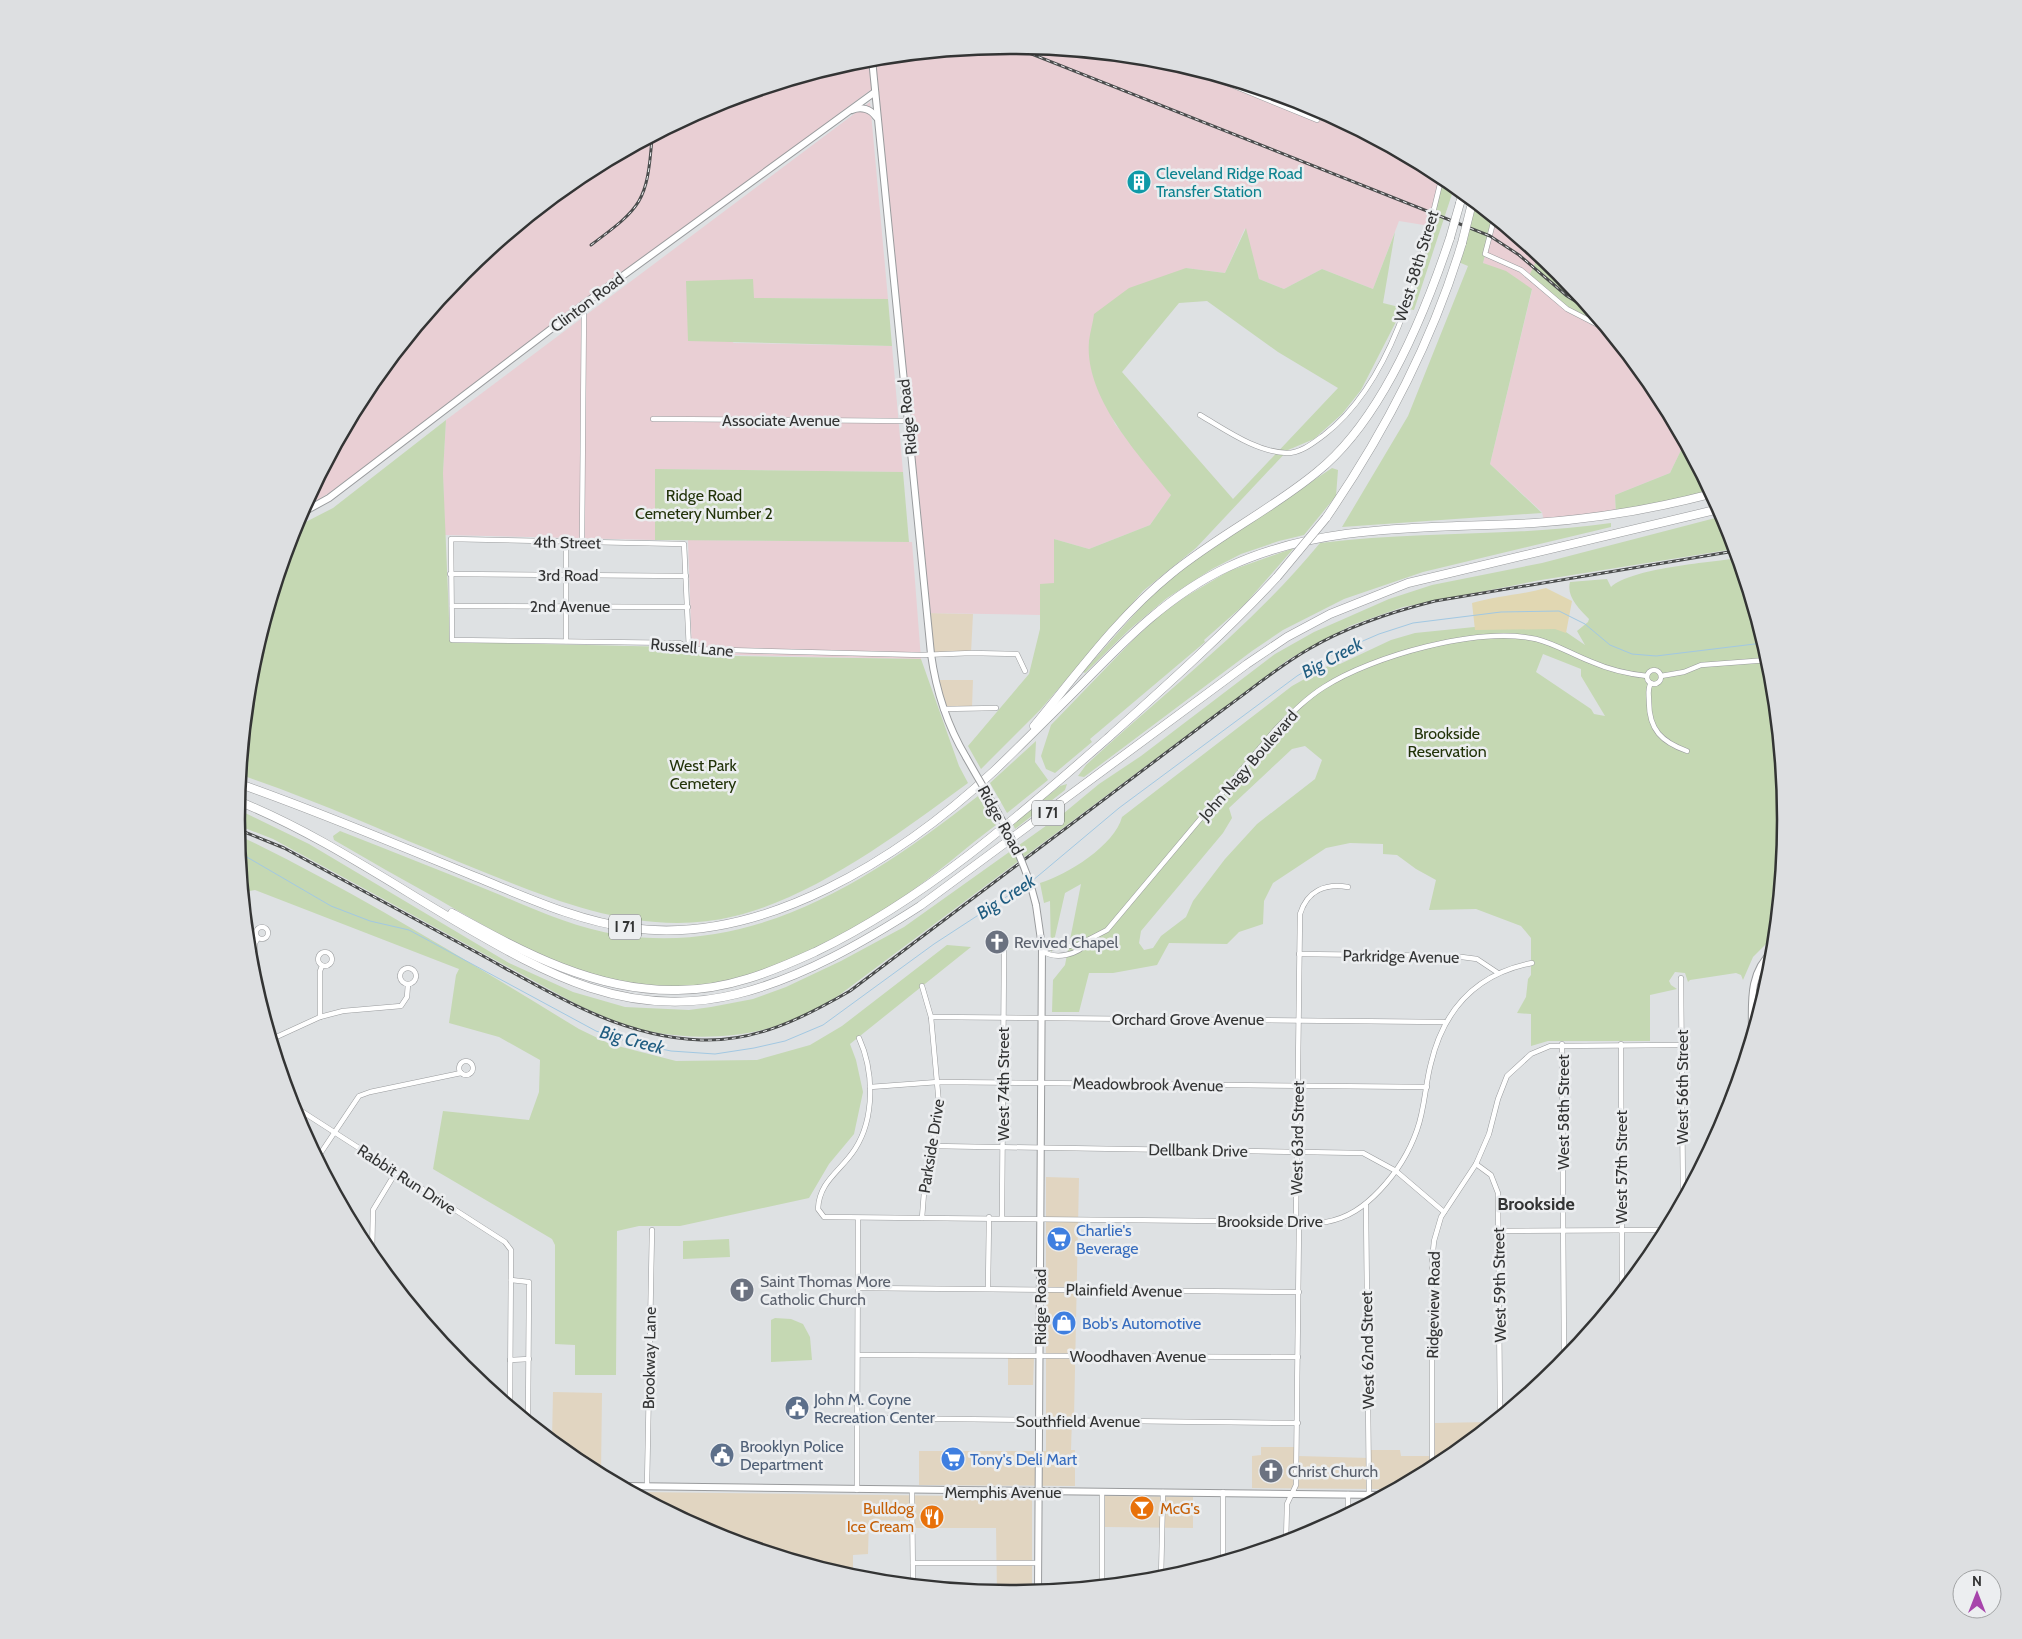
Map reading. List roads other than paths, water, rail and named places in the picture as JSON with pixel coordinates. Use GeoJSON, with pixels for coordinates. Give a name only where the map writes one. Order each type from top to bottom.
{"type":"FeatureCollection","features":[{"type":"Feature","properties":{"kind":"highway"},"geometry":{"type":"LineString","coordinates":[[992,772],[1115,629],[1148,595],[1192,558],[1305,482],[1341,451],[1370,413],[1427,303],[1450,238],[1461,201]]}},
{"type":"Feature","properties":{"kind":"highway"},"geometry":{"type":"LineString","coordinates":[[401,889],[533,955],[585,976],[616,985],[660,990],[689,990],[734,983],[770,972],[831,944],[879,918],[960,862],[1077,766],[1248,608],[1277,577],[1326,518],[1367,457],[1408,381],[1444,298],[1471,208]]}},
{"type":"Feature","properties":{"kind":"highway","name":"I 71"},"geometry":{"type":"LineString","coordinates":[[246,786],[572,914],[630,928],[677,931],[711,928],[742,922],[780,909],[818,892],[904,842],[952,807],[992,772],[1121,645],[1161,609],[1210,576],[1260,554],[1298,543],[1340,535],[1576,519],[1639,511],[1704,496]]}},
{"type":"Feature","properties":{"kind":"highway","name":"I 71"},"geometry":{"type":"LineString","coordinates":[[246,805],[300,830],[539,968],[593,991],[634,999],[673,1002],[711,999],[754,990],[794,974],[850,948],[920,906],[1247,664],[1315,622],[1360,601],[1424,579],[1711,510]]}},
{"type":"Feature","properties":{"kind":"main road","name":"Ridge Road"},"geometry":{"type":"LineString","coordinates":[[873,66],[935,680],[943,709],[966,757],[1016,845],[1025,866],[1036,905],[1042,951],[1038,1584]]}},
{"type":"Feature","properties":{"kind":"main road","name":"Clinton Road"},"geometry":{"type":"LineString","coordinates":[[312,507],[329,498],[584,304],[875,92]]}},
{"type":"Feature","properties":{"kind":"main road"},"geometry":{"type":"LineString","coordinates":[[847,112],[857,108],[864,108],[874,113],[878,119]]}},
{"type":"Feature","properties":{"kind":"main road"},"geometry":{"type":"LineString","coordinates":[[1752,1014],[1752,999],[1758,966],[1763,960]]}},
{"type":"Feature","properties":{"kind":"main road","name":"Memphis Avenue"},"geometry":{"type":"LineString","coordinates":[[634,1486],[912,1491],[1223,1492],[1369,1495]]}},
{"type":"Feature","properties":{"kind":"street"},"geometry":{"type":"LineString","coordinates":[[1285,105],[1317,120],[1318,118]]}},
{"type":"Feature","properties":{"kind":"street","name":"West 58th Street"},"geometry":{"type":"LineString","coordinates":[[1200,415],[1263,448],[1288,453],[1304,449],[1332,429],[1368,386],[1407,308],[1439,185]]}},
{"type":"Feature","properties":{"kind":"street"},"geometry":{"type":"LineString","coordinates":[[1493,225],[1485,254],[1521,270],[1567,309],[1594,324]]}},
{"type":"Feature","properties":{"kind":"street"},"geometry":{"type":"LineString","coordinates":[[582,542],[584,304]]}},
{"type":"Feature","properties":{"kind":"street","name":"Associate Avenue"},"geometry":{"type":"LineString","coordinates":[[654,419],[908,421]]}},
{"type":"Feature","properties":{"kind":"street","name":"4th Street"},"geometry":{"type":"LineString","coordinates":[[450,574],[451,539],[684,544],[686,576]]}},
{"type":"Feature","properties":{"kind":"street"},"geometry":{"type":"LineString","coordinates":[[566,542],[566,641]]}},
{"type":"Feature","properties":{"kind":"street"},"geometry":{"type":"LineString","coordinates":[[450,574],[452,606]]}},
{"type":"Feature","properties":{"kind":"street","name":"3rd Road"},"geometry":{"type":"LineString","coordinates":[[450,574],[686,576]]}},
{"type":"Feature","properties":{"kind":"street"},"geometry":{"type":"LineString","coordinates":[[686,576],[689,650]]}},
{"type":"Feature","properties":{"kind":"street","name":"Russell Lane"},"geometry":{"type":"LineString","coordinates":[[452,606],[452,640],[680,643],[689,650],[1017,654],[1024,671]]}},
{"type":"Feature","properties":{"kind":"street","name":"2nd Avenue"},"geometry":{"type":"LineString","coordinates":[[452,606],[688,607]]}},
{"type":"Feature","properties":{"kind":"street","name":"John Nagy Boulevard"},"geometry":{"type":"LineString","coordinates":[[1042,951],[1048,948],[1060,948],[1089,941],[1107,930],[1275,730],[1303,702],[1348,674],[1371,663],[1410,651],[1470,639],[1506,637],[1534,639],[1553,644],[1593,663],[1627,674],[1648,676],[1651,671],[1655,670],[1661,676]]}},
{"type":"Feature","properties":{"kind":"street","name":"John Nagy Boulevard"},"geometry":{"type":"LineString","coordinates":[[1661,676],[1684,672],[1701,665],[1760,661]]}},
{"type":"Feature","properties":{"kind":"street"},"geometry":{"type":"LineString","coordinates":[[1648,676],[1651,683],[1648,692],[1652,727],[1660,738],[1687,751]]}},
{"type":"Feature","properties":{"kind":"street","name":"John Nagy Boulevard"},"geometry":{"type":"LineString","coordinates":[[1651,683],[1657,683],[1661,676]]}},
{"type":"Feature","properties":{"kind":"street"},"geometry":{"type":"LineString","coordinates":[[943,709],[996,708]]}},
{"type":"Feature","properties":{"kind":"street","name":"West 63rd Street"},"geometry":{"type":"LineString","coordinates":[[1286,1534],[1287,1504],[1294,1493],[1296,1485],[1298,1423],[1299,1223],[1296,1219],[1300,914],[1310,894],[1321,888],[1335,885],[1348,887]]}},
{"type":"Feature","properties":{"kind":"street"},"geometry":{"type":"LineString","coordinates":[[256,942],[258,938]]}},
{"type":"Feature","properties":{"kind":"street","name":"West 74th Street"},"geometry":{"type":"LineString","coordinates":[[1002,1217],[1004,951]]}},
{"type":"Feature","properties":{"kind":"street","name":"Parkridge Avenue"},"geometry":{"type":"LineString","coordinates":[[1299,954],[1454,956],[1477,959],[1498,973]]}},
{"type":"Feature","properties":{"kind":"street","name":"Brookside Drive"},"geometry":{"type":"LineString","coordinates":[[870,1087],[870,1108],[864,1132],[855,1150],[823,1186],[818,1204],[819,1213],[824,1217],[1002,1217],[1299,1223],[1339,1220],[1366,1205],[1396,1171],[1418,1129],[1426,1099],[1430,1064],[1444,1022],[1473,990],[1498,973],[1532,962]]}},
{"type":"Feature","properties":{"kind":"street"},"geometry":{"type":"LineString","coordinates":[[320,1017],[320,971],[322,966]]}},
{"type":"Feature","properties":{"kind":"street","name":"West 56th Street"},"geometry":{"type":"LineString","coordinates":[[1681,978],[1683,1186]]}},
{"type":"Feature","properties":{"kind":"street"},"geometry":{"type":"LineString","coordinates":[[277,1037],[320,1017],[354,1009],[402,1006],[407,997],[408,984]]}},
{"type":"Feature","properties":{"kind":"street","name":"Parkside Drive"},"geometry":{"type":"LineString","coordinates":[[922,986],[931,1017],[939,1104],[933,1146],[926,1168],[922,1218]]}},
{"type":"Feature","properties":{"kind":"street","name":"Orchard Grove Avenue"},"geometry":{"type":"LineString","coordinates":[[931,1017],[1444,1022]]}},
{"type":"Feature","properties":{"kind":"street"},"geometry":{"type":"LineString","coordinates":[[859,1038],[864,1048],[870,1087]]}},
{"type":"Feature","properties":{"kind":"street","name":"West 58th Street"},"geometry":{"type":"LineString","coordinates":[[1562,1044],[1564,1348]]}},
{"type":"Feature","properties":{"kind":"street","name":"Ridgeview Road"},"geometry":{"type":"LineString","coordinates":[[1432,1459],[1432,1262],[1434,1241],[1444,1212],[1476,1164],[1489,1134],[1498,1099],[1507,1076],[1531,1054],[1541,1048],[1562,1044],[1682,1045]]}},
{"type":"Feature","properties":{"kind":"street","name":"West 57th Street"},"geometry":{"type":"LineString","coordinates":[[1621,1044],[1622,1282]]}},
{"type":"Feature","properties":{"kind":"street"},"geometry":{"type":"LineString","coordinates":[[321,1152],[352,1103],[364,1094],[461,1073]]}},
{"type":"Feature","properties":{"kind":"street","name":"Meadowbrook Avenue"},"geometry":{"type":"LineString","coordinates":[[870,1087],[938,1082],[1427,1087]]}},
{"type":"Feature","properties":{"kind":"street","name":"Rabbit Run Drive"},"geometry":{"type":"LineString","coordinates":[[304,1113],[505,1242],[511,1250],[511,1280]]}},
{"type":"Feature","properties":{"kind":"street","name":"Dellbank Drive"},"geometry":{"type":"LineString","coordinates":[[933,1146],[1362,1153],[1396,1171],[1444,1212]]}},
{"type":"Feature","properties":{"kind":"street","name":"West 59th Street"},"geometry":{"type":"LineString","coordinates":[[1476,1164],[1486,1170],[1495,1181],[1498,1193],[1500,1408]]}},
{"type":"Feature","properties":{"kind":"street"},"geometry":{"type":"LineString","coordinates":[[372,1242],[373,1210],[396,1172]]}},
{"type":"Feature","properties":{"kind":"street","name":"West 62nd Street"},"geometry":{"type":"LineString","coordinates":[[1366,1205],[1369,1495]]}},
{"type":"Feature","properties":{"kind":"street"},"geometry":{"type":"LineString","coordinates":[[988,1288],[989,1217]]}},
{"type":"Feature","properties":{"kind":"street"},"geometry":{"type":"LineString","coordinates":[[857,1490],[859,1355],[858,1218]]}},
{"type":"Feature","properties":{"kind":"street","name":"Brookway Lane"},"geometry":{"type":"LineString","coordinates":[[647,1486],[652,1230]]}},
{"type":"Feature","properties":{"kind":"street"},"geometry":{"type":"LineString","coordinates":[[1499,1231],[1657,1230]]}},
{"type":"Feature","properties":{"kind":"street"},"geometry":{"type":"LineString","coordinates":[[510,1398],[511,1280],[529,1282],[528,1413]]}},
{"type":"Feature","properties":{"kind":"street","name":"Plainfield Avenue"},"geometry":{"type":"LineString","coordinates":[[859,1288],[1299,1292]]}},
{"type":"Feature","properties":{"kind":"street","name":"Woodhaven Avenue"},"geometry":{"type":"LineString","coordinates":[[859,1355],[1298,1358]]}},
{"type":"Feature","properties":{"kind":"street"},"geometry":{"type":"LineString","coordinates":[[510,1360],[529,1359]]}},
{"type":"Feature","properties":{"kind":"street","name":"Southfield Avenue"},"geometry":{"type":"LineString","coordinates":[[858,1418],[1298,1423]]}},
{"type":"Feature","properties":{"kind":"street"},"geometry":{"type":"LineString","coordinates":[[912,1491],[913,1579]]}},
{"type":"Feature","properties":{"kind":"street"},"geometry":{"type":"LineString","coordinates":[[1102,1492],[1102,1580]]}},
{"type":"Feature","properties":{"kind":"street"},"geometry":{"type":"LineString","coordinates":[[1161,1571],[1162,1492]]}},
{"type":"Feature","properties":{"kind":"street"},"geometry":{"type":"LineString","coordinates":[[1223,1492],[1223,1555]]}},
{"type":"Feature","properties":{"kind":"street"},"geometry":{"type":"LineString","coordinates":[[1348,1494],[1348,1507]]}},
{"type":"Feature","properties":{"kind":"street"},"geometry":{"type":"LineString","coordinates":[[913,1563],[1038,1563]]}},
{"type":"Feature","properties":{"kind":"waterway","name":"Big Creek"},"geometry":{"type":"LineString","coordinates":[[1032,881],[1119,808],[1297,676],[1335,653],[1379,634],[1413,623],[1501,612],[1559,611],[1585,624],[1610,645],[1632,654],[1656,656],[1756,644]]}},
{"type":"Feature","properties":{"kind":"waterway","name":"Big Creek"},"geometry":{"type":"LineString","coordinates":[[246,857],[331,906],[370,921],[409,930],[596,1031],[632,1043],[671,1051],[715,1054],[785,1041],[823,1025],[934,944],[1026,884]]}},
{"type":"Feature","properties":{"kind":"railway"},"geometry":{"type":"LineString","coordinates":[[1033,54],[1490,236],[1519,255],[1572,299]]}},
{"type":"Feature","properties":{"kind":"railway"},"geometry":{"type":"LineString","coordinates":[[591,245],[621,221],[639,201],[648,176],[651,144]]}},
{"type":"Feature","properties":{"kind":"railway"},"geometry":{"type":"LineString","coordinates":[[245,832],[284,848],[555,996],[611,1021],[670,1037],[701,1040],[741,1037],[797,1019],[850,991],[1266,678],[1298,656],[1339,633],[1386,615],[1435,601],[1728,552]]}},
{"type":"Feature","properties":{"kind":"place","name":"Cleveland Ridge Road Transfer Station"},"geometry":{"type":"Point","coordinates":[1139,182]}},
{"type":"Feature","properties":{"kind":"place","name":"Revived Chapel"},"geometry":{"type":"Point","coordinates":[997,942]}},
{"type":"Feature","properties":{"kind":"place","name":"Charlie's Beverage"},"geometry":{"type":"Point","coordinates":[1059,1239]}},
{"type":"Feature","properties":{"kind":"place","name":"Saint Thomas More Catholic Church"},"geometry":{"type":"Point","coordinates":[742,1290]}},
{"type":"Feature","properties":{"kind":"place","name":"Bob's Automotive"},"geometry":{"type":"Point","coordinates":[1064,1323]}},
{"type":"Feature","properties":{"kind":"place","name":"John M. Coyne Recreation Center"},"geometry":{"type":"Point","coordinates":[797,1408]}},
{"type":"Feature","properties":{"kind":"place","name":"Brooklyn Police Department"},"geometry":{"type":"Point","coordinates":[722,1455]}},
{"type":"Feature","properties":{"kind":"place","name":"Tony's Deli Mart"},"geometry":{"type":"Point","coordinates":[953,1459]}},
{"type":"Feature","properties":{"kind":"place","name":"Christ Church"},"geometry":{"type":"Point","coordinates":[1271,1471]}},
{"type":"Feature","properties":{"kind":"place","name":"McG's"},"geometry":{"type":"Point","coordinates":[1142,1508]}},
{"type":"Feature","properties":{"kind":"place","name":"Bulldog Ice Cream"},"geometry":{"type":"Point","coordinates":[932,1517]}},
{"type":"Feature","properties":{"kind":"district","name":"Brookside"},"geometry":{"type":"Point","coordinates":[1536,1204]}},
{"type":"Feature","properties":{"kind":"park label","name":"Ridge Road Cemetery Number 2"},"geometry":{"type":"Point","coordinates":[704,504]}},
{"type":"Feature","properties":{"kind":"park label","name":"Brookside Reservation"},"geometry":{"type":"Point","coordinates":[1447,742]}},
{"type":"Feature","properties":{"kind":"park label","name":"West Park Cemetery"},"geometry":{"type":"Point","coordinates":[703,774]}}]}
